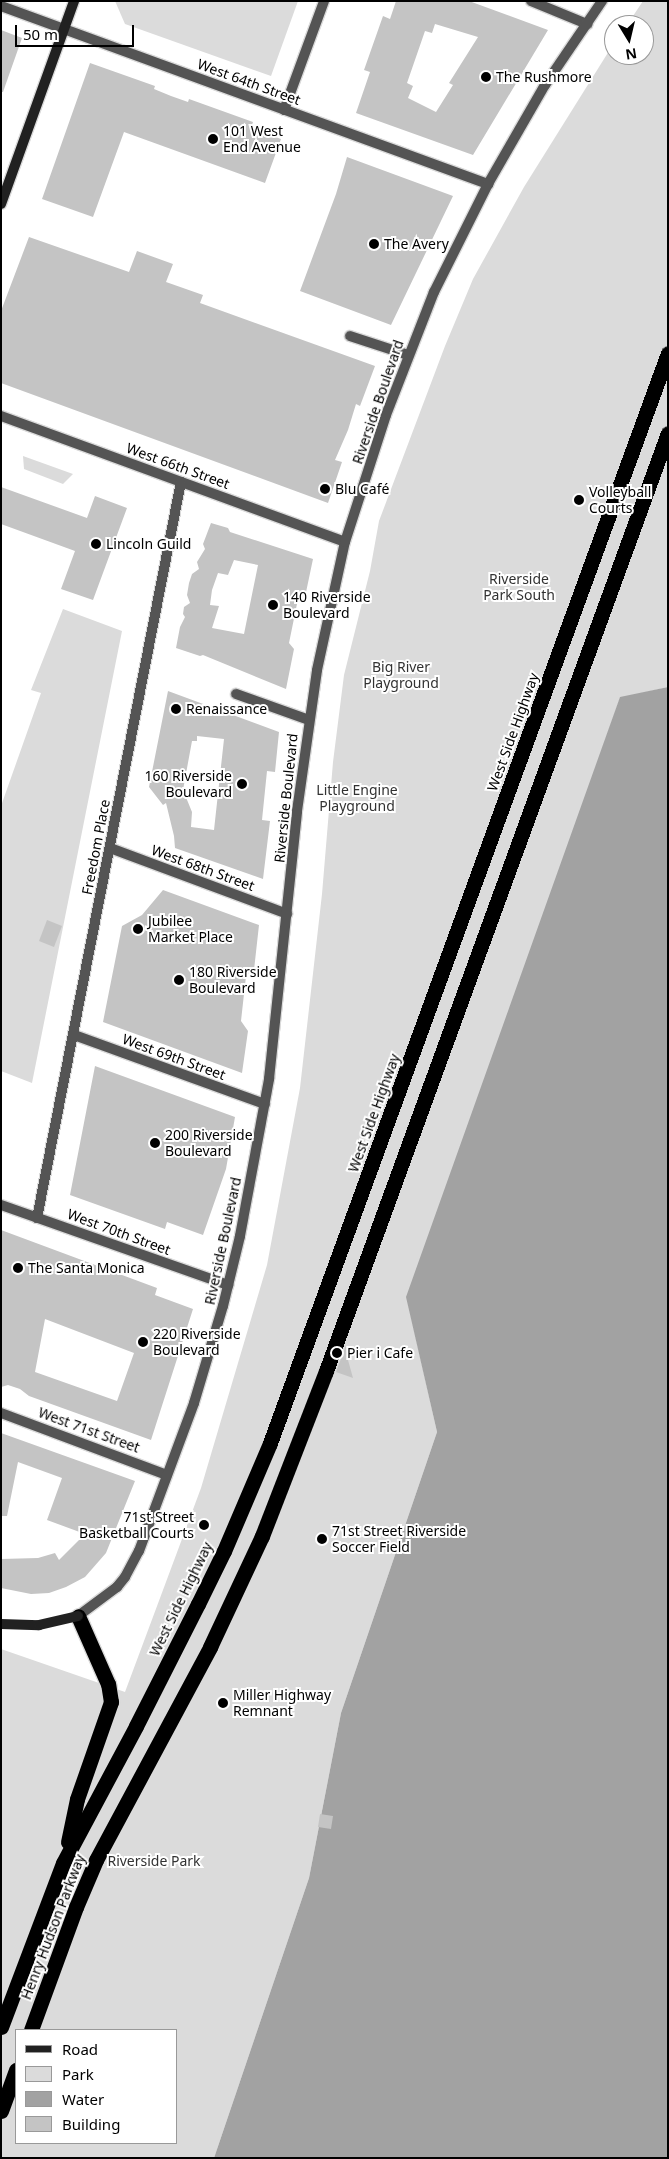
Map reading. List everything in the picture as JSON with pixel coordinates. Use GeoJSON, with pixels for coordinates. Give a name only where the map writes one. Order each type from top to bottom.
{"type":"FeatureCollection","features":[{"type":"Feature","properties":{"kind":"highway","name":"West Side Highway"},"geometry":{"type":"LineString","coordinates":[[77,1826],[136,1726],[206,1586],[270,1443],[668,353]]}},
{"type":"Feature","properties":{"kind":"highway","name":"Henry Hudson Parkway"},"geometry":{"type":"LineString","coordinates":[[31,2029],[76,1907],[108,1838],[214,1640],[266,1527],[329,1362],[668,433]]}},
{"type":"Feature","properties":{"kind":"highway"},"geometry":{"type":"LineString","coordinates":[[77,1826],[78,1799],[111,1702],[108,1684],[78,1616]]}},
{"type":"Feature","properties":{"kind":"highway","name":"Henry Hudson Parkway"},"geometry":{"type":"LineString","coordinates":[[1,2027],[77,1826]]}},
{"type":"Feature","properties":{"kind":"highway"},"geometry":{"type":"LineString","coordinates":[[1,2111],[15,2073]]}},
{"type":"Feature","properties":{"kind":"main road"},"geometry":{"type":"LineString","coordinates":[[1,204],[74,1]]}},
{"type":"Feature","properties":{"kind":"main road"},"geometry":{"type":"LineString","coordinates":[[1,1624],[39,1625],[78,1616]]}},
{"type":"Feature","properties":{"kind":"street"},"geometry":{"type":"LineString","coordinates":[[284,110],[324,1]]}},
{"type":"Feature","properties":{"kind":"street"},"geometry":{"type":"LineString","coordinates":[[531,1],[586,24]]}},
{"type":"Feature","properties":{"kind":"street","name":"Riverside Boulevard"},"geometry":{"type":"LineString","coordinates":[[78,1616],[107,1596],[125,1577],[139,1551],[204,1372],[228,1285],[265,1104],[308,720],[345,542],[386,415],[408,355],[447,265],[488,184],[546,85],[602,1]]}},
{"type":"Feature","properties":{"kind":"street","name":"West 64th Street"},"geometry":{"type":"LineString","coordinates":[[1,6],[488,184]]}},
{"type":"Feature","properties":{"kind":"street"},"geometry":{"type":"LineString","coordinates":[[350,336],[408,355]]}},
{"type":"Feature","properties":{"kind":"street","name":"West 66th Street"},"geometry":{"type":"LineString","coordinates":[[1,416],[345,542]]}},
{"type":"Feature","properties":{"kind":"street","name":"Freedom Place"},"geometry":{"type":"LineString","coordinates":[[37,1218],[181,482]]}},
{"type":"Feature","properties":{"kind":"street"},"geometry":{"type":"LineString","coordinates":[[236,694],[308,720]]}},
{"type":"Feature","properties":{"kind":"street","name":"West 68th Street"},"geometry":{"type":"LineString","coordinates":[[110,848],[287,914]]}},
{"type":"Feature","properties":{"kind":"street","name":"West 69th Street"},"geometry":{"type":"LineString","coordinates":[[74,1035],[265,1104]]}},
{"type":"Feature","properties":{"kind":"street","name":"West 70th Street"},"geometry":{"type":"LineString","coordinates":[[1,1205],[228,1285]]}},
{"type":"Feature","properties":{"kind":"street","name":"West 71st Street"},"geometry":{"type":"LineString","coordinates":[[2,1413],[167,1475]]}},
{"type":"Feature","properties":{"kind":"green space"},"geometry":{"type":"Polygon","coordinates":[[[115,1],[298,1],[271,76],[125,24],[115,1]]]}},
{"type":"Feature","properties":{"kind":"green space","name":"Riverside Park South"},"geometry":{"type":"Polygon","coordinates":[[[643,1],[668,1],[668,687],[620,698],[408,1303],[437,1432],[341,1713],[309,1878],[214,2158],[1,2158],[1,1649],[125,1692],[201,1488],[267,1265],[300,1088],[322,894],[333,762],[344,675],[370,571],[379,521],[445,346],[473,279],[524,187],[604,59],[604,65],[654,65],[654,15],[634,15],[643,1]]]}},
{"type":"Feature","properties":{"kind":"green space"},"geometry":{"type":"Polygon","coordinates":[[[23,456],[73,474],[63,484],[24,469],[23,456]]]}},
{"type":"Feature","properties":{"kind":"green space"},"geometry":{"type":"Polygon","coordinates":[[[63,609],[122,631],[32,1083],[1,1071],[1,806],[41,693],[31,690],[63,609]]]}},
{"type":"Feature","properties":{"kind":"water"},"geometry":{"type":"Polygon","coordinates":[[[668,687],[668,2158],[214,2158],[309,1878],[341,1713],[437,1432],[406,1297],[620,697],[668,687]]]}},
{"type":"Feature","properties":{"kind":"building","name":"The Rushmore"},"geometry":{"type":"Polygon","coordinates":[[[396,1],[469,1],[548,30],[473,155],[356,113],[370,72],[364,70],[383,16],[390,19],[396,1]],[[435,24],[432,33],[425,31],[407,83],[413,86],[408,98],[436,112],[453,85],[449,83],[478,37],[435,24]]]}},
{"type":"Feature","properties":{"kind":"building"},"geometry":{"type":"Polygon","coordinates":[[[1,30],[22,38],[3,92],[1,92],[1,30]]]}},
{"type":"Feature","properties":{"kind":"building","name":"101 West End Avenue"},"geometry":{"type":"Polygon","coordinates":[[[90,63],[155,86],[154,89],[171,96],[188,102],[189,99],[253,122],[251,128],[281,139],[265,183],[124,132],[93,217],[42,199],[90,63]]]}},
{"type":"Feature","properties":{"kind":"building","name":"The Avery"},"geometry":{"type":"Polygon","coordinates":[[[347,157],[453,196],[391,325],[300,291],[336,194],[347,157]]]}},
{"type":"Feature","properties":{"kind":"building"},"geometry":{"type":"Polygon","coordinates":[[[29,237],[129,272],[137,251],[173,264],[166,282],[203,295],[200,303],[375,366],[360,406],[356,404],[348,430],[335,460],[342,462],[328,503],[1,383],[1,311],[29,237]]]}},
{"type":"Feature","properties":{"kind":"building","name":"Lincoln Guild"},"geometry":{"type":"Polygon","coordinates":[[[1,487],[87,518],[95,496],[127,508],[93,600],[61,589],[75,551],[1,524],[1,487]]]}},
{"type":"Feature","properties":{"kind":"building","name":"140 Riverside Boulevard"},"geometry":{"type":"Polygon","coordinates":[[[211,523],[228,528],[230,532],[313,559],[305,597],[298,599],[289,643],[294,649],[286,689],[203,655],[200,656],[176,648],[180,627],[185,617],[183,614],[184,607],[190,603],[187,595],[189,583],[192,574],[199,569],[197,562],[205,549],[203,544],[211,523]],[[234,560],[228,575],[218,573],[212,590],[210,605],[219,606],[212,628],[244,634],[258,565],[234,560]]]}},
{"type":"Feature","properties":{"kind":"building","name":"160 Riverside Boulevard"},"geometry":{"type":"Polygon","coordinates":[[[168,691],[279,732],[275,772],[267,771],[262,820],[270,821],[263,879],[175,848],[166,803],[163,805],[149,787],[168,691]],[[197,736],[197,741],[192,741],[183,790],[192,812],[191,827],[214,830],[224,739],[197,736]]]}},
{"type":"Feature","properties":{"kind":"building","name":"180 Riverside Boulevard"},"geometry":{"type":"Polygon","coordinates":[[[163,890],[259,925],[254,970],[246,976],[241,1021],[248,1031],[242,1073],[103,1022],[122,926],[142,915],[163,890]]]}},
{"type":"Feature","properties":{"kind":"building"},"geometry":{"type":"Polygon","coordinates":[[[47,920],[62,926],[54,947],[39,941],[47,920]]]}},
{"type":"Feature","properties":{"kind":"building","name":"200 Riverside Boulevard"},"geometry":{"type":"Polygon","coordinates":[[[95,1066],[235,1117],[226,1169],[203,1235],[167,1222],[165,1229],[70,1195],[95,1066]]]}},
{"type":"Feature","properties":{"kind":"building","name":"220 Riverside Boulevard"},"geometry":{"type":"Polygon","coordinates":[[[1,1230],[157,1288],[155,1295],[193,1309],[151,1440],[29,1396],[20,1389],[8,1385],[1,1387],[1,1230]],[[45,1319],[35,1372],[117,1401],[134,1353],[45,1319]]]}},
{"type":"Feature","properties":{"kind":"building"},"geometry":{"type":"Polygon","coordinates":[[[346,1345],[348,1360],[353,1378],[336,1372],[346,1345]]]}},
{"type":"Feature","properties":{"kind":"building"},"geometry":{"type":"Polygon","coordinates":[[[1,1433],[135,1481],[106,1553],[85,1577],[66,1587],[49,1593],[31,1594],[1,1588],[1,1559],[38,1558],[55,1553],[59,1560],[85,1534],[47,1520],[62,1478],[18,1462],[7,1516],[1,1516],[1,1433]]]}},
{"type":"Feature","properties":{"kind":"building"},"geometry":{"type":"Polygon","coordinates":[[[320,1814],[333,1816],[331,1829],[318,1827],[320,1814]]]}},
{"type":"Feature","properties":{"kind":"place","name":"The Rushmore"},"geometry":{"type":"Point","coordinates":[486,77]}},
{"type":"Feature","properties":{"kind":"place","name":"101 West End Avenue"},"geometry":{"type":"Point","coordinates":[213,139]}},
{"type":"Feature","properties":{"kind":"place","name":"The Avery"},"geometry":{"type":"Point","coordinates":[374,244]}},
{"type":"Feature","properties":{"kind":"place","name":"Blu Café"},"geometry":{"type":"Point","coordinates":[325,489]}},
{"type":"Feature","properties":{"kind":"place","name":"Volleyball Courts"},"geometry":{"type":"Point","coordinates":[579,500]}},
{"type":"Feature","properties":{"kind":"place","name":"Lincoln Guild"},"geometry":{"type":"Point","coordinates":[96,544]}},
{"type":"Feature","properties":{"kind":"place","name":"140 Riverside Boulevard"},"geometry":{"type":"Point","coordinates":[273,605]}},
{"type":"Feature","properties":{"kind":"place","name":"Renaissance"},"geometry":{"type":"Point","coordinates":[176,709]}},
{"type":"Feature","properties":{"kind":"place","name":"160 Riverside Boulevard"},"geometry":{"type":"Point","coordinates":[242,784]}},
{"type":"Feature","properties":{"kind":"place","name":"Jubilee Market Place"},"geometry":{"type":"Point","coordinates":[138,929]}},
{"type":"Feature","properties":{"kind":"place","name":"180 Riverside Boulevard"},"geometry":{"type":"Point","coordinates":[179,980]}},
{"type":"Feature","properties":{"kind":"place","name":"200 Riverside Boulevard"},"geometry":{"type":"Point","coordinates":[155,1143]}},
{"type":"Feature","properties":{"kind":"place","name":"The Santa Monica"},"geometry":{"type":"Point","coordinates":[18,1268]}},
{"type":"Feature","properties":{"kind":"place","name":"220 Riverside Boulevard"},"geometry":{"type":"Point","coordinates":[143,1342]}},
{"type":"Feature","properties":{"kind":"place","name":"Pier i Cafe"},"geometry":{"type":"Point","coordinates":[337,1353]}},
{"type":"Feature","properties":{"kind":"place","name":"71st Street Basketball Courts"},"geometry":{"type":"Point","coordinates":[204,1525]}},
{"type":"Feature","properties":{"kind":"place","name":"71st Street Riverside Soccer Field"},"geometry":{"type":"Point","coordinates":[322,1539]}},
{"type":"Feature","properties":{"kind":"place","name":"Miller Highway Remnant"},"geometry":{"type":"Point","coordinates":[223,1703]}},
{"type":"Feature","properties":{"kind":"park label","name":"Big River Playground"},"geometry":{"type":"Point","coordinates":[401,676]}},
{"type":"Feature","properties":{"kind":"park label","name":"Little Engine Playground"},"geometry":{"type":"Point","coordinates":[357,798]}},
{"type":"Feature","properties":{"kind":"park label","name":"Riverside Park"},"geometry":{"type":"Point","coordinates":[154,1861]}}]}
